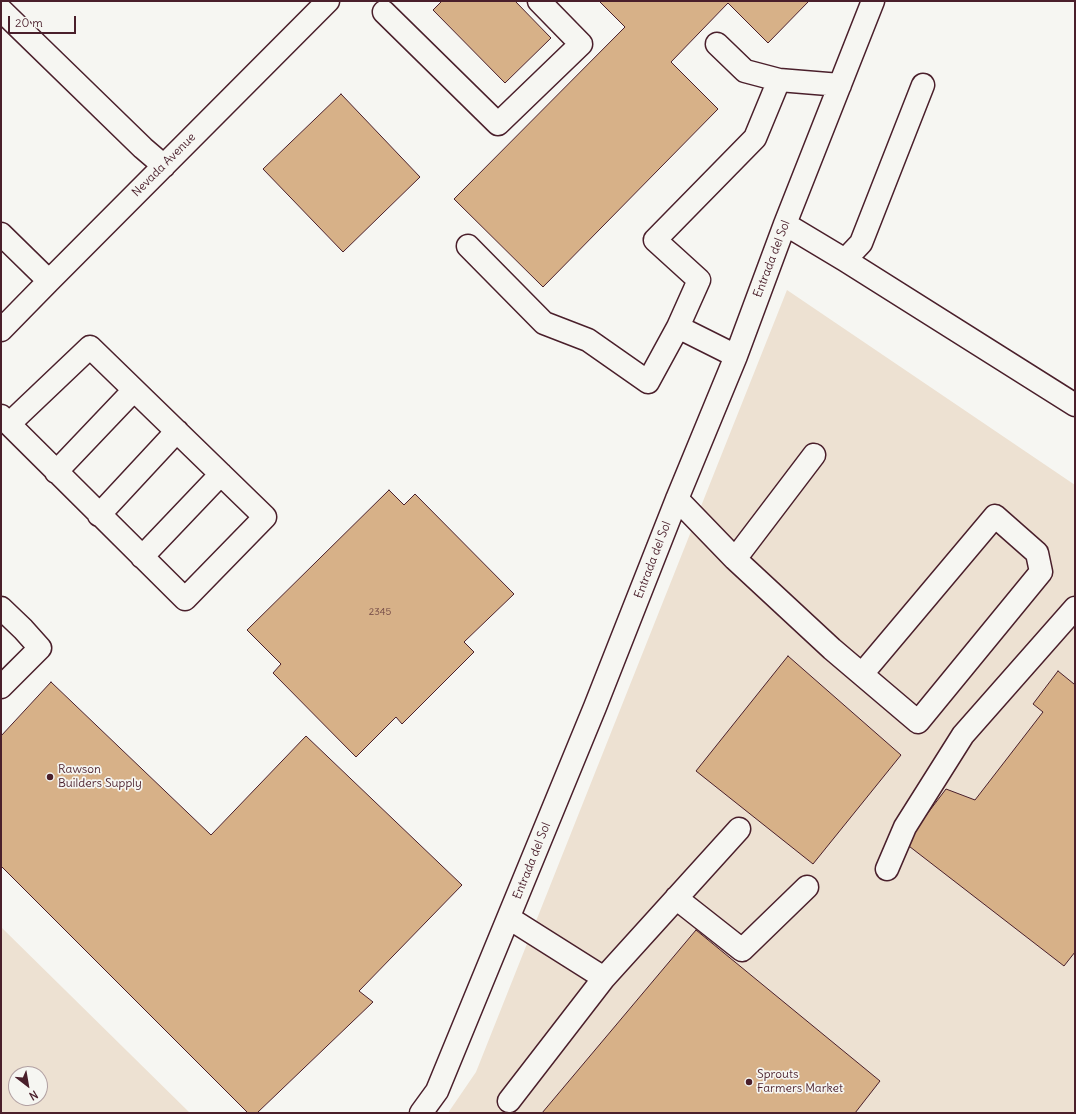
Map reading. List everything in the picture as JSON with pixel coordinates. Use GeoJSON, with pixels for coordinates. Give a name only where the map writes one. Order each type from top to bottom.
{"type":"FeatureCollection","features":[{"type":"Feature","properties":{"kind":"street","name":"Nevada Avenue"},"geometry":{"type":"LineString","coordinates":[[1,330],[328,1]]}},
{"type":"Feature","properties":{"kind":"street"},"geometry":{"type":"LineString","coordinates":[[384,5],[498,124],[581,44],[539,1]]}},
{"type":"Feature","properties":{"kind":"street","name":"Entrada del Sol"},"geometry":{"type":"LineString","coordinates":[[421,1113],[437,1091],[595,708],[677,499],[736,356],[785,224],[873,1]]}},
{"type":"Feature","properties":{"kind":"street"},"geometry":{"type":"LineString","coordinates":[[1,10],[143,148],[164,166]]}},
{"type":"Feature","properties":{"kind":"street"},"geometry":{"type":"LineString","coordinates":[[717,44],[745,70],[778,80],[840,85]]}},
{"type":"Feature","properties":{"kind":"street"},"geometry":{"type":"LineString","coordinates":[[468,246],[544,323],[588,340],[648,382],[678,326],[699,280],[655,240],[755,138],[778,80]]}},
{"type":"Feature","properties":{"kind":"street"},"geometry":{"type":"LineString","coordinates":[[845,260],[861,243],[923,85]]}},
{"type":"Feature","properties":{"kind":"street"},"geometry":{"type":"LineString","coordinates":[[785,224],[1075,404]]}},
{"type":"Feature","properties":{"kind":"street"},"geometry":{"type":"LineString","coordinates":[[1,234],[49,281]]}},
{"type":"Feature","properties":{"kind":"street"},"geometry":{"type":"LineString","coordinates":[[678,326],[736,356]]}},
{"type":"Feature","properties":{"kind":"street"},"geometry":{"type":"LineString","coordinates":[[90,347],[265,517],[185,599],[5,420],[90,347]]}},
{"type":"Feature","properties":{"kind":"street"},"geometry":{"type":"LineString","coordinates":[[56,472],[134,390]]}},
{"type":"Feature","properties":{"kind":"street"},"geometry":{"type":"LineString","coordinates":[[99,515],[177,432]]}},
{"type":"Feature","properties":{"kind":"street"},"geometry":{"type":"LineString","coordinates":[[735,559],[814,455]]}},
{"type":"Feature","properties":{"kind":"street"},"geometry":{"type":"LineString","coordinates":[[142,557],[221,474]]}},
{"type":"Feature","properties":{"kind":"street"},"geometry":{"type":"LineString","coordinates":[[677,499],[735,559],[832,649],[918,722],[1041,572],[1038,552],[995,516],[862,674]]}},
{"type":"Feature","properties":{"kind":"street"},"geometry":{"type":"LineString","coordinates":[[1,608],[40,648],[1,687]]}},
{"type":"Feature","properties":{"kind":"street"},"geometry":{"type":"LineString","coordinates":[[886,869],[905,827],[963,735],[1075,608]]}},
{"type":"Feature","properties":{"kind":"street"},"geometry":{"type":"LineString","coordinates":[[509,1101],[604,978],[739,829]]}},
{"type":"Feature","properties":{"kind":"street"},"geometry":{"type":"LineString","coordinates":[[676,898],[742,950],[807,887]]}},
{"type":"Feature","properties":{"kind":"street"},"geometry":{"type":"LineString","coordinates":[[509,918],[604,978]]}},
{"type":"Feature","properties":{"kind":"shaded area"},"geometry":{"type":"Polygon","coordinates":[[[787,290],[1075,485],[1075,1113],[448,1113],[476,1072],[787,290]]]}},
{"type":"Feature","properties":{"kind":"shaded area"},"geometry":{"type":"Polygon","coordinates":[[[1,927],[190,1113],[1,1113],[1,927]]]}},
{"type":"Feature","properties":{"kind":"building"},"geometry":{"type":"Polygon","coordinates":[[[442,1],[515,1],[551,38],[505,83],[433,10],[442,1]]]}},
{"type":"Feature","properties":{"kind":"building"},"geometry":{"type":"Polygon","coordinates":[[[599,1],[809,1],[768,43],[728,3],[671,62],[718,109],[543,287],[454,199],[625,27],[599,1]]]}},
{"type":"Feature","properties":{"kind":"building"},"geometry":{"type":"Polygon","coordinates":[[[341,94],[420,177],[343,252],[263,169],[341,94]]]}},
{"type":"Feature","properties":{"kind":"building"},"geometry":{"type":"Polygon","coordinates":[[[389,490],[404,505],[415,494],[514,594],[464,642],[474,652],[402,724],[396,717],[356,757],[273,673],[281,664],[247,630],[389,490]]]}},
{"type":"Feature","properties":{"kind":"building"},"geometry":{"type":"Polygon","coordinates":[[[788,656],[901,755],[813,864],[696,771],[788,656]]]}},
{"type":"Feature","properties":{"kind":"building"},"geometry":{"type":"Polygon","coordinates":[[[1058,671],[1074,684],[1075,683],[1075,952],[1064,966],[905,843],[946,789],[975,800],[1043,712],[1033,704],[1058,671]]]}},
{"type":"Feature","properties":{"kind":"building"},"geometry":{"type":"Polygon","coordinates":[[[51,682],[211,835],[306,736],[462,885],[359,991],[373,1002],[257,1113],[248,1113],[1,866],[1,736],[51,682]]]}},
{"type":"Feature","properties":{"kind":"building"},"geometry":{"type":"Polygon","coordinates":[[[696,930],[880,1081],[855,1113],[542,1113],[696,930]]]}},
{"type":"Feature","properties":{"kind":"place","name":"Rawson Builders Supply"},"geometry":{"type":"Point","coordinates":[50,777]}},
{"type":"Feature","properties":{"kind":"place","name":"Sprouts Farmers Market"},"geometry":{"type":"Point","coordinates":[749,1082]}}]}
